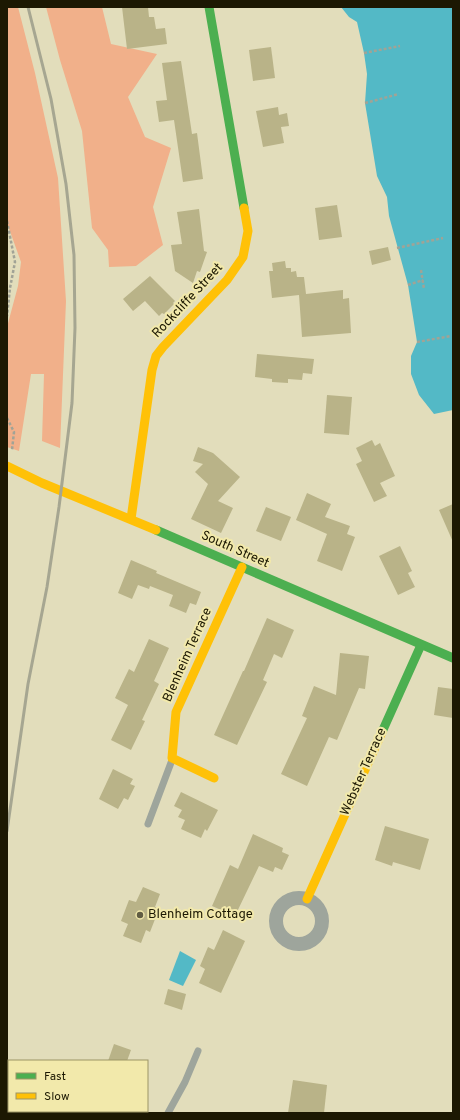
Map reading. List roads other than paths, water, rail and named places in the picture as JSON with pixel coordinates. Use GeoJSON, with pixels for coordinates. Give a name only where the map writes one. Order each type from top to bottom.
{"type":"FeatureCollection","features":[{"type":"Feature","properties":{"kind":"street","name":"Rockcliffe Street"},"geometry":{"type":"LineString","coordinates":[[131,518],[152,370],[156,356],[163,346],[227,280],[243,257],[248,231],[209,7]]}},
{"type":"Feature","properties":{"kind":"street","name":"South Street"},"geometry":{"type":"LineString","coordinates":[[7,466],[42,483],[131,518],[453,658]]}},
{"type":"Feature","properties":{"kind":"street","name":"Blenheim Terrace"},"geometry":{"type":"LineString","coordinates":[[172,758],[176,712],[242,567]]}},
{"type":"Feature","properties":{"kind":"street","name":"Webster Terrace"},"geometry":{"type":"LineString","coordinates":[[307,899],[421,644]]}},
{"type":"Feature","properties":{"kind":"street"},"geometry":{"type":"LineString","coordinates":[[172,758],[214,778]]}},
{"type":"Feature","properties":{"kind":"lane","name":"Blenheim Terrace"},"geometry":{"type":"LineString","coordinates":[[148,824],[172,758]]}},
{"type":"Feature","properties":{"kind":"lane"},"geometry":{"type":"LineString","coordinates":[[168,1113],[185,1082],[198,1051]]}},
{"type":"Feature","properties":{"kind":"water"},"geometry":{"type":"Polygon","coordinates":[[[341,7],[453,7],[453,410],[434,414],[419,395],[411,374],[411,356],[417,342],[408,285],[389,216],[387,197],[377,176],[365,103],[367,74],[364,53],[357,22],[349,17],[341,7]]]}},
{"type":"Feature","properties":{"kind":"water"},"geometry":{"type":"Polygon","coordinates":[[[180,951],[196,960],[183,986],[169,980],[180,951]]]}},
{"type":"Feature","properties":{"kind":"railway"},"geometry":{"type":"LineString","coordinates":[[7,831],[28,684],[47,587],[59,507],[72,403],[75,328],[74,255],[66,184],[51,99],[28,7]]}},
{"type":"Feature","properties":{"kind":"place","name":"Blenheim Cottage"},"geometry":{"type":"Point","coordinates":[140,915]}}]}
